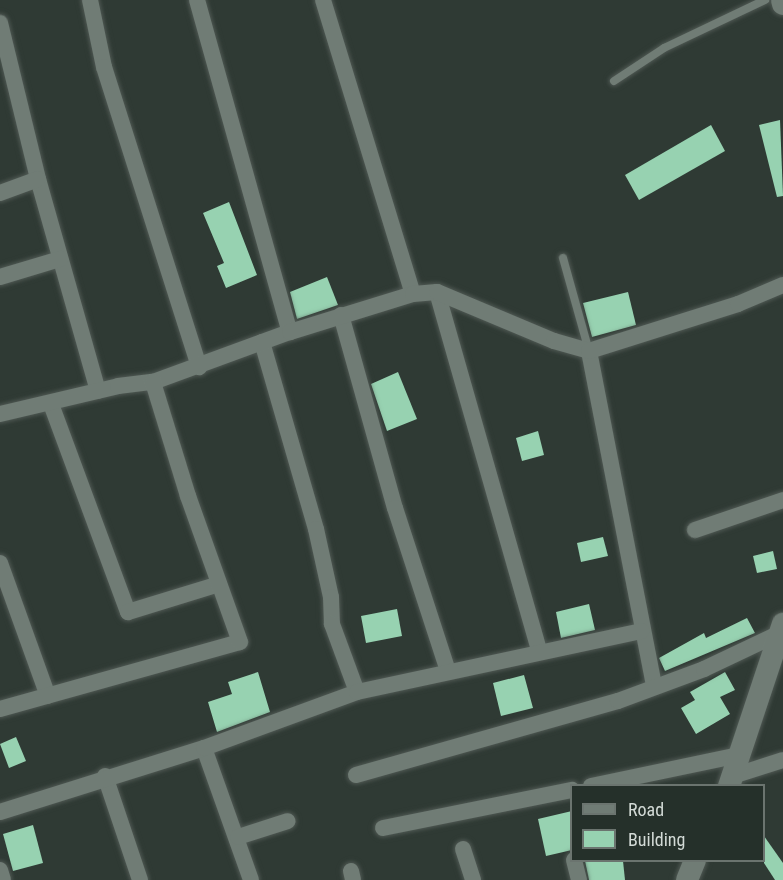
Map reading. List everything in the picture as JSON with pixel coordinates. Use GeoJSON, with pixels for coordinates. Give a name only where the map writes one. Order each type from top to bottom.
{"type":"FeatureCollection","features":[{"type":"Feature","properties":{"kind":"main road"},"geometry":{"type":"LineString","coordinates":[[782,0],[783,4]]}},
{"type":"Feature","properties":{"kind":"main road"},"geometry":{"type":"LineString","coordinates":[[734,772],[781,628]]}},
{"type":"Feature","properties":{"kind":"main road"},"geometry":{"type":"LineString","coordinates":[[687,880],[695,862]]}},
{"type":"Feature","properties":{"kind":"street"},"geometry":{"type":"LineString","coordinates":[[90,0],[104,67],[199,367]]}},
{"type":"Feature","properties":{"kind":"street"},"geometry":{"type":"LineString","coordinates":[[197,0],[290,332]]}},
{"type":"Feature","properties":{"kind":"street"},"geometry":{"type":"LineString","coordinates":[[322,0],[413,294]]}},
{"type":"Feature","properties":{"kind":"street"},"geometry":{"type":"LineString","coordinates":[[0,23],[38,179],[98,391]]}},
{"type":"Feature","properties":{"kind":"street"},"geometry":{"type":"LineString","coordinates":[[0,193],[38,179]]}},
{"type":"Feature","properties":{"kind":"street"},"geometry":{"type":"LineString","coordinates":[[0,277],[60,260]]}},
{"type":"Feature","properties":{"kind":"street"},"geometry":{"type":"LineString","coordinates":[[0,414],[51,404],[98,391],[153,382],[290,332],[413,294],[436,292],[554,341],[589,351],[738,304],[783,285]]}},
{"type":"Feature","properties":{"kind":"street"},"geometry":{"type":"LineString","coordinates":[[436,292],[539,651]]}},
{"type":"Feature","properties":{"kind":"street"},"geometry":{"type":"LineString","coordinates":[[341,315],[395,508],[448,671]]}},
{"type":"Feature","properties":{"kind":"street"},"geometry":{"type":"LineString","coordinates":[[262,342],[316,529],[331,597],[332,624],[357,692]]}},
{"type":"Feature","properties":{"kind":"street"},"geometry":{"type":"LineString","coordinates":[[589,351],[654,685]]}},
{"type":"Feature","properties":{"kind":"street"},"geometry":{"type":"LineString","coordinates":[[0,709],[240,642],[153,382]]}},
{"type":"Feature","properties":{"kind":"street"},"geometry":{"type":"LineString","coordinates":[[51,404],[128,612],[219,584]]}},
{"type":"Feature","properties":{"kind":"street"},"geometry":{"type":"LineString","coordinates":[[694,530],[783,500]]}},
{"type":"Feature","properties":{"kind":"street"},"geometry":{"type":"LineString","coordinates":[[0,563],[48,696]]}},
{"type":"Feature","properties":{"kind":"street"},"geometry":{"type":"LineString","coordinates":[[356,775],[618,701],[654,685],[704,669],[781,628]]}},
{"type":"Feature","properties":{"kind":"street"},"geometry":{"type":"LineString","coordinates":[[0,812],[105,776],[204,748],[357,692],[539,651],[642,631]]}},
{"type":"Feature","properties":{"kind":"street"},"geometry":{"type":"LineString","coordinates":[[204,748],[238,837],[251,880]]}},
{"type":"Feature","properties":{"kind":"street"},"geometry":{"type":"LineString","coordinates":[[611,784],[734,772],[779,764]]}},
{"type":"Feature","properties":{"kind":"street"},"geometry":{"type":"LineString","coordinates":[[105,776],[140,880]]}},
{"type":"Feature","properties":{"kind":"street"},"geometry":{"type":"LineString","coordinates":[[382,828],[570,790]]}},
{"type":"Feature","properties":{"kind":"street"},"geometry":{"type":"LineString","coordinates":[[238,837],[288,821]]}},
{"type":"Feature","properties":{"kind":"street"},"geometry":{"type":"LineString","coordinates":[[463,849],[473,880]]}},
{"type":"Feature","properties":{"kind":"street"},"geometry":{"type":"LineString","coordinates":[[574,862],[579,880]]}},
{"type":"Feature","properties":{"kind":"street"},"geometry":{"type":"LineString","coordinates":[[0,870],[3,880]]}},
{"type":"Feature","properties":{"kind":"lane"},"geometry":{"type":"LineString","coordinates":[[614,81],[664,48],[765,0]]}},
{"type":"Feature","properties":{"kind":"lane"},"geometry":{"type":"LineString","coordinates":[[563,258],[589,351]]}},
{"type":"Feature","properties":{"kind":"building"},"geometry":{"type":"Polygon","coordinates":[[[780,120],[783,196],[777,197],[759,125],[780,120]]]}},
{"type":"Feature","properties":{"kind":"building"},"geometry":{"type":"Polygon","coordinates":[[[711,125],[725,151],[639,200],[625,175],[711,125]]]}},
{"type":"Feature","properties":{"kind":"building"},"geometry":{"type":"Polygon","coordinates":[[[229,202],[257,275],[226,288],[217,266],[224,263],[203,213],[229,202]]]}},
{"type":"Feature","properties":{"kind":"building"},"geometry":{"type":"Polygon","coordinates":[[[327,277],[338,305],[297,319],[290,292],[327,277]]]}},
{"type":"Feature","properties":{"kind":"building"},"geometry":{"type":"Polygon","coordinates":[[[628,292],[636,325],[592,337],[583,303],[628,292]]]}},
{"type":"Feature","properties":{"kind":"building"},"geometry":{"type":"Polygon","coordinates":[[[398,372],[417,419],[387,431],[371,384],[398,372]]]}},
{"type":"Feature","properties":{"kind":"building"},"geometry":{"type":"Polygon","coordinates":[[[538,431],[544,455],[522,461],[516,438],[538,431]]]}},
{"type":"Feature","properties":{"kind":"building"},"geometry":{"type":"Polygon","coordinates":[[[603,537],[608,556],[581,562],[577,543],[603,537]]]}},
{"type":"Feature","properties":{"kind":"building"},"geometry":{"type":"Polygon","coordinates":[[[773,551],[777,569],[757,573],[753,556],[773,551]]]}},
{"type":"Feature","properties":{"kind":"building"},"geometry":{"type":"Polygon","coordinates":[[[589,604],[595,630],[561,638],[556,612],[589,604]]]}},
{"type":"Feature","properties":{"kind":"building"},"geometry":{"type":"Polygon","coordinates":[[[397,609],[402,636],[366,643],[361,616],[397,609]]]}},
{"type":"Feature","properties":{"kind":"building"},"geometry":{"type":"Polygon","coordinates":[[[747,618],[755,633],[665,671],[659,658],[704,633],[706,638],[747,618]]]}},
{"type":"Feature","properties":{"kind":"building"},"geometry":{"type":"Polygon","coordinates":[[[258,672],[270,712],[217,732],[208,702],[232,694],[228,682],[258,672]]]}},
{"type":"Feature","properties":{"kind":"building"},"geometry":{"type":"Polygon","coordinates":[[[725,672],[735,690],[720,697],[730,714],[696,734],[681,708],[695,700],[690,692],[725,672]]]}},
{"type":"Feature","properties":{"kind":"building"},"geometry":{"type":"Polygon","coordinates":[[[524,675],[533,708],[501,716],[493,683],[524,675]]]}},
{"type":"Feature","properties":{"kind":"building"},"geometry":{"type":"Polygon","coordinates":[[[16,737],[26,761],[9,768],[0,744],[16,737]]]}},
{"type":"Feature","properties":{"kind":"building"},"geometry":{"type":"Polygon","coordinates":[[[570,811],[570,850],[546,856],[538,819],[570,811]]]}},
{"type":"Feature","properties":{"kind":"building"},"geometry":{"type":"Polygon","coordinates":[[[33,825],[43,863],[13,871],[3,834],[33,825]]]}},
{"type":"Feature","properties":{"kind":"building"},"geometry":{"type":"Polygon","coordinates":[[[765,837],[783,863],[783,880],[775,880],[764,863],[765,837]]]}},
{"type":"Feature","properties":{"kind":"building"},"geometry":{"type":"Polygon","coordinates":[[[585,862],[623,862],[625,880],[589,880],[585,862]]]}}]}
